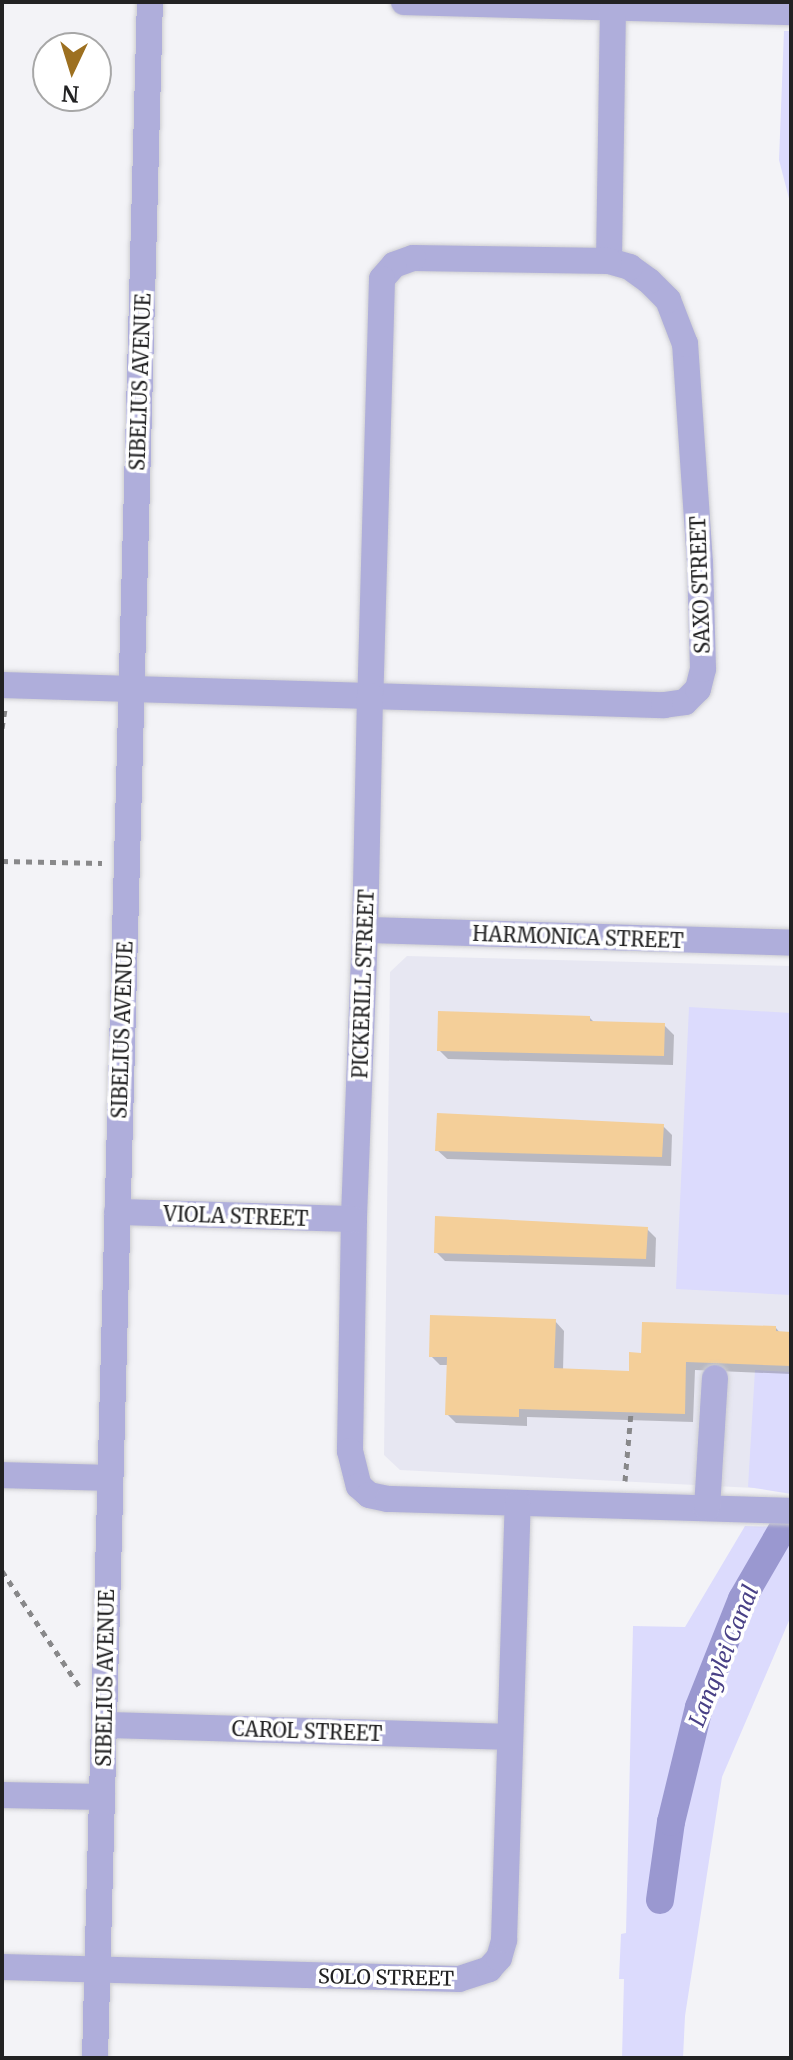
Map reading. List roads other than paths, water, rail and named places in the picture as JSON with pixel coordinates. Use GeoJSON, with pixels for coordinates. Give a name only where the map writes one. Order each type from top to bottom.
{"type":"FeatureCollection","features":[{"type":"Feature","properties":{"kind":"street","name":"SIBELIUS AVENUE"},"geometry":{"type":"LineString","coordinates":[[95,2058],[150,2]]}},
{"type":"Feature","properties":{"kind":"street"},"geometry":{"type":"LineString","coordinates":[[404,2],[789,12]]}},
{"type":"Feature","properties":{"kind":"street"},"geometry":{"type":"LineString","coordinates":[[609,261],[613,8]]}},
{"type":"Feature","properties":{"kind":"street","name":"PICKERILL STREET"},"geometry":{"type":"LineString","coordinates":[[609,261],[413,258],[394,265],[382,279],[350,1451],[359,1486],[369,1495],[388,1499],[785,1510]]}},
{"type":"Feature","properties":{"kind":"street","name":"SAXO STREET"},"geometry":{"type":"LineString","coordinates":[[2,685],[664,705],[685,702],[698,689],[703,669],[700,563],[685,344],[668,300],[630,267],[609,261]]}},
{"type":"Feature","properties":{"kind":"street","name":"HARMONICA STREET"},"geometry":{"type":"LineString","coordinates":[[365,930],[791,943]]}},
{"type":"Feature","properties":{"kind":"street","name":"VIOLA STREET"},"geometry":{"type":"LineString","coordinates":[[117,1212],[354,1219]]}},
{"type":"Feature","properties":{"kind":"street"},"geometry":{"type":"LineString","coordinates":[[707,1508],[715,1378]]}},
{"type":"Feature","properties":{"kind":"street"},"geometry":{"type":"LineString","coordinates":[[2,1475],[109,1478]]}},
{"type":"Feature","properties":{"kind":"street","name":"SOLO STREET"},"geometry":{"type":"LineString","coordinates":[[2,1967],[459,1979],[489,1969],[499,1958],[504,1940],[508,1737],[518,1503]]}},
{"type":"Feature","properties":{"kind":"street","name":"CAROL STREET"},"geometry":{"type":"LineString","coordinates":[[105,1725],[508,1737]]}},
{"type":"Feature","properties":{"kind":"street"},"geometry":{"type":"LineString","coordinates":[[2,1795],[102,1797]]}},
{"type":"Feature","properties":{"kind":"waterway","name":"Langvlei Canal"},"geometry":{"type":"LineString","coordinates":[[660,1900],[671,1822],[699,1707],[742,1599],[791,1514]]}}]}
